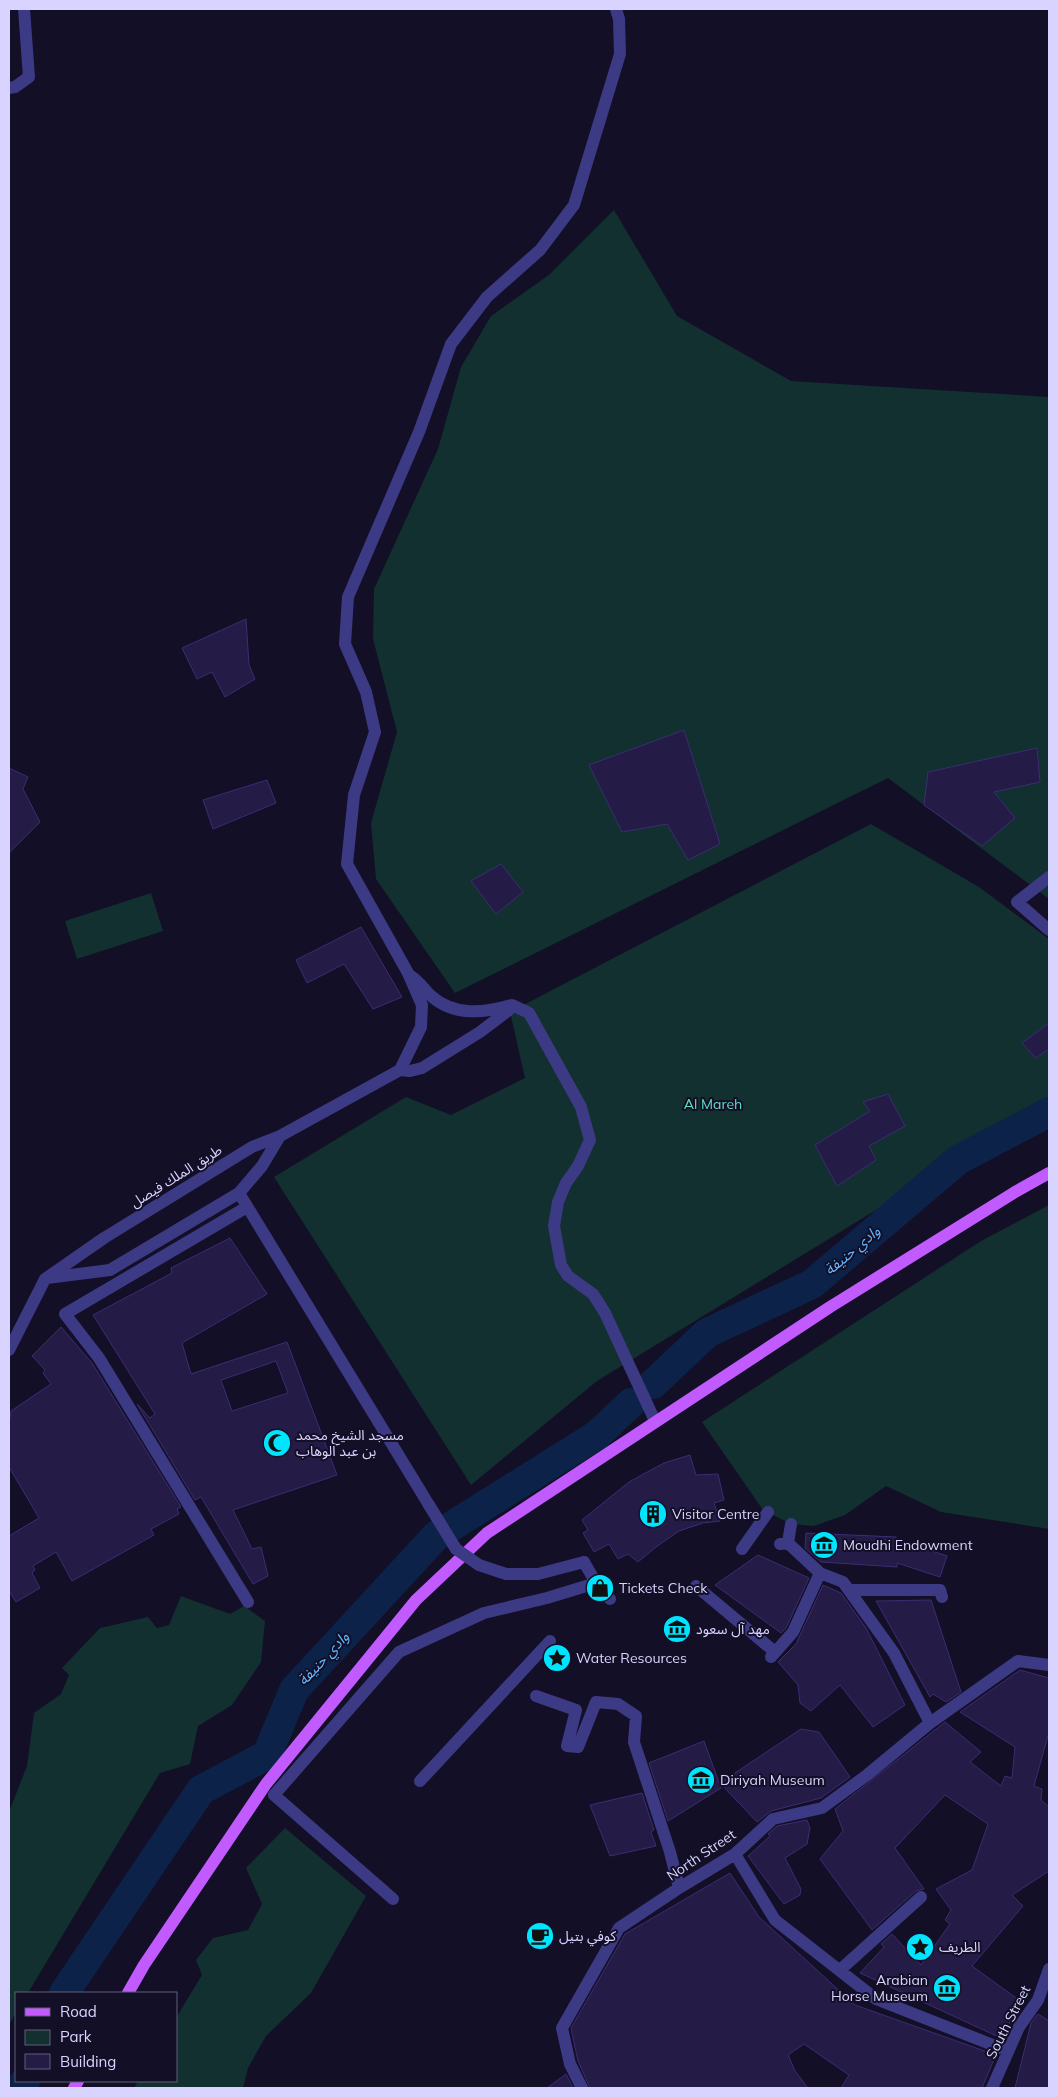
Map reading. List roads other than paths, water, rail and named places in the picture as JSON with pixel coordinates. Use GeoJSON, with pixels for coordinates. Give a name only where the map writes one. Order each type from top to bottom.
{"type":"FeatureCollection","features":[{"type":"Feature","properties":{"kind":"main road"},"geometry":{"type":"LineString","coordinates":[[129,1992],[144,1965],[266,1784],[416,1600],[487,1533],[830,1307],[1015,1192],[1049,1174]]}},
{"type":"Feature","properties":{"kind":"street"},"geometry":{"type":"LineString","coordinates":[[9,88],[15,87],[29,77],[24,9]]}},
{"type":"Feature","properties":{"kind":"street"},"geometry":{"type":"LineString","coordinates":[[529,1013],[508,1010],[480,1032],[422,1068],[410,1071],[400,1070],[421,1027],[422,1005],[408,973],[348,864],[354,794],[375,732],[366,692],[345,644],[348,597],[415,441],[451,344],[487,297],[540,250],[574,205],[620,54],[619,18],[616,9]]}},
{"type":"Feature","properties":{"kind":"street"},"geometry":{"type":"LineString","coordinates":[[1049,877],[1018,902],[1049,930]]}},
{"type":"Feature","properties":{"kind":"street"},"geometry":{"type":"LineString","coordinates":[[408,973],[447,1008],[474,1013],[490,1012],[512,1005],[529,1013],[581,1107],[590,1140],[578,1166],[566,1183],[558,1202],[554,1226],[561,1265],[568,1276],[593,1294],[604,1313],[655,1421]]}},
{"type":"Feature","properties":{"kind":"street","name":"طريق الملك فيصل"},"geometry":{"type":"LineString","coordinates":[[9,1350],[45,1279],[104,1238],[244,1152],[280,1136],[400,1070]]}},
{"type":"Feature","properties":{"kind":"street"},"geometry":{"type":"LineString","coordinates":[[45,1279],[110,1270],[239,1193],[262,1166],[280,1136]]}},
{"type":"Feature","properties":{"kind":"street"},"geometry":{"type":"LineString","coordinates":[[239,1193],[456,1549],[479,1565],[506,1574],[538,1574],[584,1562],[596,1583],[610,1599]]}},
{"type":"Feature","properties":{"kind":"street"},"geometry":{"type":"LineString","coordinates":[[247,1207],[64,1314],[99,1358],[248,1602]]}},
{"type":"Feature","properties":{"kind":"street"},"geometry":{"type":"LineString","coordinates":[[742,1549],[768,1512]]}},
{"type":"Feature","properties":{"kind":"street"},"geometry":{"type":"LineString","coordinates":[[791,1524],[784,1543],[820,1573],[843,1582],[894,1653],[930,1723]]}},
{"type":"Feature","properties":{"kind":"street"},"geometry":{"type":"LineString","coordinates":[[696,1586],[773,1655],[793,1632],[820,1573]]}},
{"type":"Feature","properties":{"kind":"street"},"geometry":{"type":"LineString","coordinates":[[393,1899],[274,1795],[400,1652],[484,1613],[547,1598],[596,1583]]}},
{"type":"Feature","properties":{"kind":"street"},"geometry":{"type":"LineString","coordinates":[[849,1590],[940,1590],[942,1597]]}},
{"type":"Feature","properties":{"kind":"street"},"geometry":{"type":"LineString","coordinates":[[420,1781],[550,1641]]}},
{"type":"Feature","properties":{"kind":"street","name":"North Street"},"geometry":{"type":"LineString","coordinates":[[582,2088],[570,2064],[562,2028],[619,1928],[734,1854],[773,1819],[822,1808],[867,1775],[930,1723],[1018,1661],[1049,1665]]}},
{"type":"Feature","properties":{"kind":"street"},"geometry":{"type":"LineString","coordinates":[[536,1696],[576,1710],[567,1746],[578,1747],[596,1702],[618,1704],[636,1716],[634,1742],[670,1852],[679,1888]]}},
{"type":"Feature","properties":{"kind":"street"},"geometry":{"type":"LineString","coordinates":[[734,1854],[775,1920],[876,1999],[1008,2051]]}},
{"type":"Feature","properties":{"kind":"street"},"geometry":{"type":"LineString","coordinates":[[840,1970],[921,1897]]}},
{"type":"Feature","properties":{"kind":"street","name":"South Street"},"geometry":{"type":"LineString","coordinates":[[992,2088],[1019,2027],[1038,2000],[1049,1968]]}},
{"type":"Feature","properties":{"kind":"waterway","name":"وادي حنيفة"},"geometry":{"type":"LineString","coordinates":[[653,1384],[707,1333],[812,1284],[958,1160],[1049,1112]]}},
{"type":"Feature","properties":{"kind":"waterway","name":"وادي حنيفة"},"geometry":{"type":"LineString","coordinates":[[65,1992],[201,1790],[267,1755],[294,1690],[436,1536],[597,1435],[631,1403]]}},
{"type":"Feature","properties":{"kind":"waterway","name":"وادي حنيفة"},"geometry":{"type":"LineString","coordinates":[[20,2088],[24,2082]]}},
{"type":"Feature","properties":{"kind":"place","name":"مسجد الشيخ محمد بن عبد الوهاب"},"geometry":{"type":"Point","coordinates":[277,1443]}},
{"type":"Feature","properties":{"kind":"place","name":"Visitor Centre"},"geometry":{"type":"Point","coordinates":[653,1514]}},
{"type":"Feature","properties":{"kind":"place","name":"Moudhi Endowment"},"geometry":{"type":"Point","coordinates":[824,1545]}},
{"type":"Feature","properties":{"kind":"place","name":"Tickets Check"},"geometry":{"type":"Point","coordinates":[600,1588]}},
{"type":"Feature","properties":{"kind":"place","name":"مهد آل سعود"},"geometry":{"type":"Point","coordinates":[677,1629]}},
{"type":"Feature","properties":{"kind":"place","name":"Water Resources"},"geometry":{"type":"Point","coordinates":[557,1658]}},
{"type":"Feature","properties":{"kind":"place","name":"Diriyah Museum"},"geometry":{"type":"Point","coordinates":[701,1780]}},
{"type":"Feature","properties":{"kind":"place","name":"كوفي بتيل"},"geometry":{"type":"Point","coordinates":[540,1936]}},
{"type":"Feature","properties":{"kind":"place","name":"الطريف"},"geometry":{"type":"Point","coordinates":[920,1947]}},
{"type":"Feature","properties":{"kind":"place","name":"Arabian Horse Museum"},"geometry":{"type":"Point","coordinates":[947,1988]}},
{"type":"Feature","properties":{"kind":"park label","name":"Al Mareh"},"geometry":{"type":"Point","coordinates":[713,1104]}}]}
